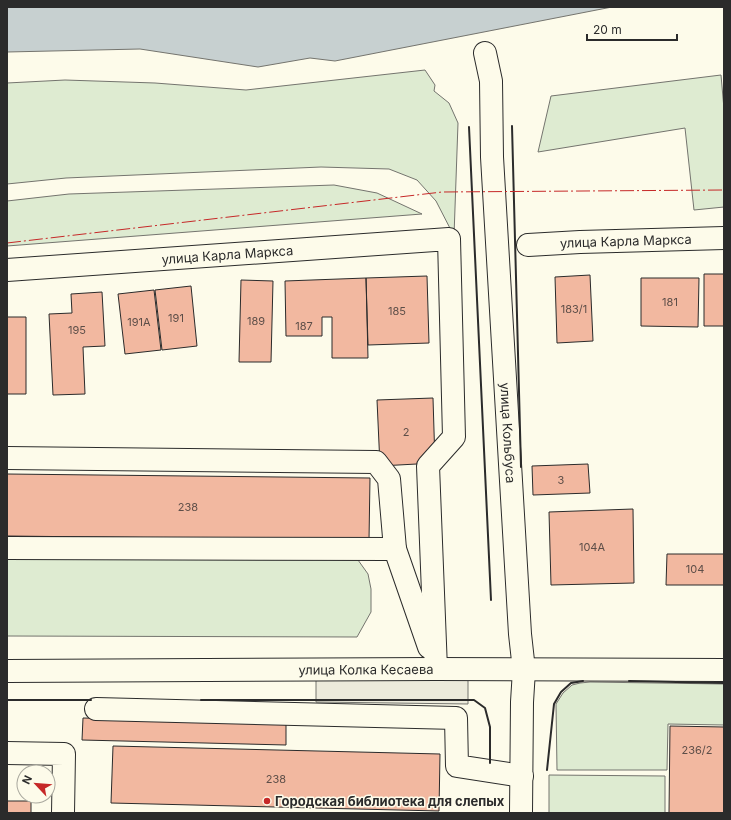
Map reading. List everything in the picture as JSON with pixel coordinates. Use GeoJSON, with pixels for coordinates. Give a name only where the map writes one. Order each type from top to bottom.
{"type":"FeatureCollection","features":[{"type":"Feature","properties":{"kind":"street","name":"улица Кольбуса"},"geometry":{"type":"LineString","coordinates":[[485,53],[491,81],[492,157],[520,634],[524,670],[522,702],[521,813]]}},
{"type":"Feature","properties":{"kind":"street","name":"улица Карла Маркса"},"geometry":{"type":"LineString","coordinates":[[528,246],[580,242],[724,238]]}},
{"type":"Feature","properties":{"kind":"street","name":"улица Карла Маркса"},"geometry":{"type":"LineString","coordinates":[[7,270],[449,239],[454,437],[428,466],[436,669]]}},
{"type":"Feature","properties":{"kind":"street"},"geometry":{"type":"LineString","coordinates":[[7,458],[376,462],[389,479],[395,549],[436,669]]}},
{"type":"Feature","properties":{"kind":"street"},"geometry":{"type":"LineString","coordinates":[[7,548],[395,549]]}},
{"type":"Feature","properties":{"kind":"street","name":"улица Колка Кесаева"},"geometry":{"type":"LineString","coordinates":[[7,670],[724,670]]}},
{"type":"Feature","properties":{"kind":"street"},"geometry":{"type":"LineString","coordinates":[[96,708],[456,718],[457,766],[522,776]]}},
{"type":"Feature","properties":{"kind":"street"},"geometry":{"type":"LineString","coordinates":[[7,753],[64,754],[63,813]]}},
{"type":"Feature","properties":{"kind":"green space"},"geometry":{"type":"Polygon","coordinates":[[[425,70],[435,85],[434,91],[449,103],[458,123],[454,236],[436,201],[417,180],[389,169],[321,167],[66,178],[7,184],[7,83],[65,80],[155,83],[246,90],[425,70]]]}},
{"type":"Feature","properties":{"kind":"green space"},"geometry":{"type":"Polygon","coordinates":[[[721,75],[724,109],[724,207],[694,210],[685,128],[538,152],[551,96],[721,75]]]}},
{"type":"Feature","properties":{"kind":"green space"},"geometry":{"type":"Polygon","coordinates":[[[334,185],[377,193],[422,214],[7,246],[7,201],[69,194],[334,185]]]}},
{"type":"Feature","properties":{"kind":"green space"},"geometry":{"type":"Polygon","coordinates":[[[7,554],[358,560],[368,574],[371,589],[371,612],[357,637],[7,636],[7,554]]]}},
{"type":"Feature","properties":{"kind":"green space"},"geometry":{"type":"Polygon","coordinates":[[[590,682],[724,684],[724,725],[668,724],[667,770],[557,770],[556,704],[563,693],[572,685],[590,682]]]}},
{"type":"Feature","properties":{"kind":"green space"},"geometry":{"type":"Polygon","coordinates":[[[549,775],[665,776],[665,813],[549,813],[549,775]]]}},
{"type":"Feature","properties":{"kind":"shaded area"},"geometry":{"type":"Polygon","coordinates":[[[7,7],[612,7],[335,61],[310,58],[258,67],[140,49],[7,52],[7,7]]]}},
{"type":"Feature","properties":{"kind":"shaded area"},"geometry":{"type":"Polygon","coordinates":[[[316,676],[468,678],[468,704],[316,702],[316,676]]]}},
{"type":"Feature","properties":{"kind":"building"},"geometry":{"type":"Polygon","coordinates":[[[704,274],[724,274],[724,326],[704,326],[704,274]]]}},
{"type":"Feature","properties":{"kind":"building"},"geometry":{"type":"Polygon","coordinates":[[[590,275],[593,341],[557,343],[555,277],[590,275]]]}},
{"type":"Feature","properties":{"kind":"building"},"geometry":{"type":"Polygon","coordinates":[[[427,276],[429,343],[368,345],[366,278],[427,276]]]}},
{"type":"Feature","properties":{"kind":"building"},"geometry":{"type":"Polygon","coordinates":[[[366,278],[368,358],[332,358],[332,317],[322,317],[322,336],[286,336],[285,281],[366,278]]]}},
{"type":"Feature","properties":{"kind":"building"},"geometry":{"type":"Polygon","coordinates":[[[641,278],[699,278],[698,327],[641,326],[641,278]]]}},
{"type":"Feature","properties":{"kind":"building"},"geometry":{"type":"Polygon","coordinates":[[[241,280],[273,281],[271,362],[239,362],[241,280]]]}},
{"type":"Feature","properties":{"kind":"building"},"geometry":{"type":"Polygon","coordinates":[[[191,286],[197,346],[162,350],[155,290],[191,286]]]}},
{"type":"Feature","properties":{"kind":"building"},"geometry":{"type":"Polygon","coordinates":[[[154,290],[161,350],[125,354],[118,294],[154,290]]]}},
{"type":"Feature","properties":{"kind":"building"},"geometry":{"type":"Polygon","coordinates":[[[102,292],[105,346],[83,347],[85,394],[53,395],[49,314],[72,313],[71,294],[102,292]]]}},
{"type":"Feature","properties":{"kind":"building"},"geometry":{"type":"Polygon","coordinates":[[[7,317],[26,317],[26,394],[7,394],[7,317]]]}},
{"type":"Feature","properties":{"kind":"building"},"geometry":{"type":"Polygon","coordinates":[[[433,398],[435,463],[380,466],[377,400],[433,398]]]}},
{"type":"Feature","properties":{"kind":"building"},"geometry":{"type":"Polygon","coordinates":[[[588,464],[590,493],[533,495],[532,466],[588,464]]]}},
{"type":"Feature","properties":{"kind":"building"},"geometry":{"type":"Polygon","coordinates":[[[7,474],[370,478],[369,540],[7,536],[7,474]]]}},
{"type":"Feature","properties":{"kind":"building"},"geometry":{"type":"Polygon","coordinates":[[[633,509],[634,583],[551,585],[549,512],[633,509]]]}},
{"type":"Feature","properties":{"kind":"building"},"geometry":{"type":"Polygon","coordinates":[[[667,554],[724,554],[724,585],[666,585],[667,554]]]}},
{"type":"Feature","properties":{"kind":"building"},"geometry":{"type":"Polygon","coordinates":[[[83,718],[286,722],[286,745],[82,740],[83,718]]]}},
{"type":"Feature","properties":{"kind":"building"},"geometry":{"type":"Polygon","coordinates":[[[670,726],[724,727],[724,813],[669,813],[670,726]]]}},
{"type":"Feature","properties":{"kind":"building"},"geometry":{"type":"Polygon","coordinates":[[[113,746],[440,754],[439,811],[111,803],[113,746]]]}},
{"type":"Feature","properties":{"kind":"building"},"geometry":{"type":"Polygon","coordinates":[[[7,801],[16,801],[16,804],[31,804],[31,813],[7,813],[7,801]]]}},
{"type":"Feature","properties":{"kind":"wall"},"geometry":{"type":"LineString","coordinates":[[512,126],[521,467]]}},
{"type":"Feature","properties":{"kind":"wall"},"geometry":{"type":"LineString","coordinates":[[469,127],[491,600]]}},
{"type":"Feature","properties":{"kind":"wall"},"geometry":{"type":"LineString","coordinates":[[547,770],[554,704],[561,692],[571,683],[583,681]]}},
{"type":"Feature","properties":{"kind":"wall"},"geometry":{"type":"LineString","coordinates":[[629,681],[724,683]]}},
{"type":"Feature","properties":{"kind":"wall"},"geometry":{"type":"LineString","coordinates":[[7,700],[91,700]]}},
{"type":"Feature","properties":{"kind":"wall"},"geometry":{"type":"LineString","coordinates":[[201,700],[474,700],[485,708],[490,727],[490,763]]}},
{"type":"Feature","properties":{"kind":"power"},"geometry":{"type":"LineString","coordinates":[[7,243],[442,192],[724,190]]}},
{"type":"Feature","properties":{"kind":"place","name":"Городская библиотека для слепых"},"geometry":{"type":"Point","coordinates":[267,801]}}]}
